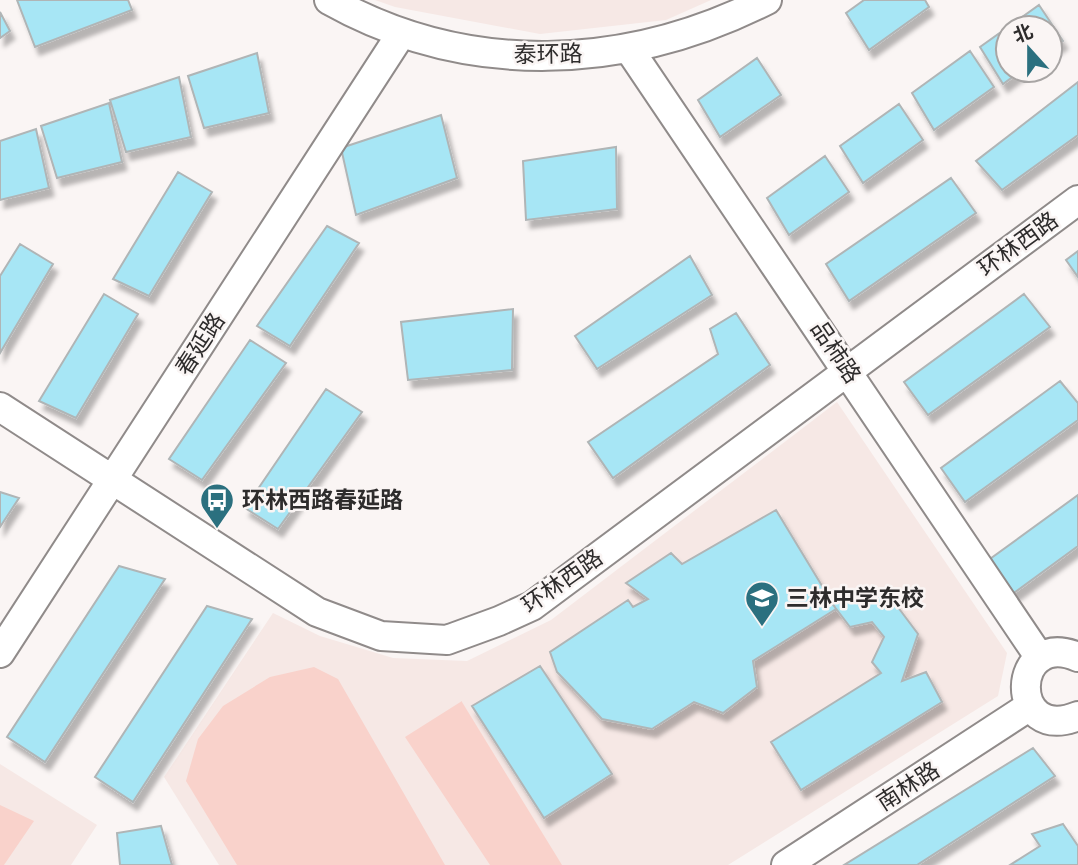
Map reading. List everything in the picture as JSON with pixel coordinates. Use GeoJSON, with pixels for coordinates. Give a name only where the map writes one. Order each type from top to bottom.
{"type":"FeatureCollection","features":[{"type":"Feature","properties":{"kind":"street","name":"泰环路"},"geometry":{"type":"LineString","coordinates":[[330,0],[401,34],[450,47],[504,55],[559,56],[629,49],[679,37],[734,17],[767,0]]}},
{"type":"Feature","properties":{"kind":"street","name":"春延路"},"geometry":{"type":"LineString","coordinates":[[0,653],[401,34]]}},
{"type":"Feature","properties":{"kind":"street","name":"品柿路"},"geometry":{"type":"LineString","coordinates":[[629,49],[1040,657]]}},
{"type":"Feature","properties":{"kind":"street","name":"环林西路"},"geometry":{"type":"LineString","coordinates":[[0,407],[317,612],[381,636],[447,639],[532,606],[1078,200]]}},
{"type":"Feature","properties":{"kind":"street"},"geometry":{"type":"LineString","coordinates":[[1078,657],[1065,652],[1052,652],[1040,657],[1029,669],[1025,680],[1025,694],[1030,706],[1040,716],[1053,721],[1066,721],[1078,716]]}},
{"type":"Feature","properties":{"kind":"street","name":"南林路"},"geometry":{"type":"LineString","coordinates":[[786,865],[1030,706]]}},
{"type":"Feature","properties":{"kind":"shaded area"},"geometry":{"type":"Polygon","coordinates":[[[375,0],[711,0],[666,20],[540,34],[395,7],[375,0]]]}},
{"type":"Feature","properties":{"kind":"shaded area","name":"三林中学东校"},"geometry":{"type":"Polygon","coordinates":[[[837,402],[1007,653],[998,696],[728,865],[219,865],[164,777],[273,613],[320,636],[393,658],[467,661],[551,620],[837,402]]]}},
{"type":"Feature","properties":{"kind":"shaded area"},"geometry":{"type":"Polygon","coordinates":[[[314,667],[338,679],[445,865],[237,865],[186,781],[198,739],[223,706],[270,677],[314,667]]]}},
{"type":"Feature","properties":{"kind":"shaded area"},"geometry":{"type":"Polygon","coordinates":[[[462,701],[562,865],[490,865],[405,737],[462,701]]]}},
{"type":"Feature","properties":{"kind":"shaded area"},"geometry":{"type":"Polygon","coordinates":[[[0,764],[97,825],[71,865],[0,865],[0,764]]]}},
{"type":"Feature","properties":{"kind":"shaded area"},"geometry":{"type":"Polygon","coordinates":[[[0,805],[34,821],[4,865],[0,865],[0,805]]]}},
{"type":"Feature","properties":{"kind":"building"},"geometry":{"type":"Polygon","coordinates":[[[17,0],[128,0],[132,10],[35,47],[17,0]]]}},
{"type":"Feature","properties":{"kind":"building"},"geometry":{"type":"Polygon","coordinates":[[[864,0],[925,0],[929,7],[869,50],[846,13],[864,0]]]}},
{"type":"Feature","properties":{"kind":"building"},"geometry":{"type":"Polygon","coordinates":[[[1039,5],[1045,14],[1026,14],[1039,5]]]}},
{"type":"Feature","properties":{"kind":"building"},"geometry":{"type":"Polygon","coordinates":[[[0,12],[10,31],[0,38],[0,12]]]}},
{"type":"Feature","properties":{"kind":"building"},"geometry":{"type":"Polygon","coordinates":[[[994,37],[994,70],[980,47],[994,37]]]}},
{"type":"Feature","properties":{"kind":"building"},"geometry":{"type":"Polygon","coordinates":[[[970,51],[994,87],[934,130],[912,93],[970,51]]]}},
{"type":"Feature","properties":{"kind":"building"},"geometry":{"type":"Polygon","coordinates":[[[257,53],[269,113],[204,128],[188,76],[257,53]]]}},
{"type":"Feature","properties":{"kind":"building"},"geometry":{"type":"Polygon","coordinates":[[[757,58],[781,95],[720,137],[698,100],[757,58]]]}},
{"type":"Feature","properties":{"kind":"building"},"geometry":{"type":"Polygon","coordinates":[[[179,77],[191,137],[126,152],[110,100],[179,77]]]}},
{"type":"Feature","properties":{"kind":"building"},"geometry":{"type":"Polygon","coordinates":[[[1078,82],[1078,135],[1002,190],[976,161],[1078,82]]]}},
{"type":"Feature","properties":{"kind":"building"},"geometry":{"type":"Polygon","coordinates":[[[109,103],[122,162],[57,178],[41,126],[109,103]]]}},
{"type":"Feature","properties":{"kind":"building"},"geometry":{"type":"Polygon","coordinates":[[[899,104],[923,140],[863,183],[840,146],[899,104]]]}},
{"type":"Feature","properties":{"kind":"building"},"geometry":{"type":"Polygon","coordinates":[[[441,115],[457,178],[356,215],[341,148],[441,115]]]}},
{"type":"Feature","properties":{"kind":"building"},"geometry":{"type":"Polygon","coordinates":[[[36,129],[49,188],[0,200],[0,141],[36,129]]]}},
{"type":"Feature","properties":{"kind":"building"},"geometry":{"type":"Polygon","coordinates":[[[616,147],[617,209],[526,220],[523,161],[616,147]]]}},
{"type":"Feature","properties":{"kind":"building"},"geometry":{"type":"Polygon","coordinates":[[[825,156],[849,192],[789,235],[767,198],[825,156]]]}},
{"type":"Feature","properties":{"kind":"building"},"geometry":{"type":"Polygon","coordinates":[[[178,172],[212,192],[149,296],[113,279],[178,172]]]}},
{"type":"Feature","properties":{"kind":"building"},"geometry":{"type":"Polygon","coordinates":[[[951,178],[976,213],[849,301],[826,264],[951,178]]]}},
{"type":"Feature","properties":{"kind":"building"},"geometry":{"type":"Polygon","coordinates":[[[327,226],[359,243],[290,346],[257,326],[327,226]]]}},
{"type":"Feature","properties":{"kind":"building"},"geometry":{"type":"Polygon","coordinates":[[[20,244],[53,264],[0,353],[0,276],[20,244]]]}},
{"type":"Feature","properties":{"kind":"building"},"geometry":{"type":"Polygon","coordinates":[[[1078,251],[1078,277],[1066,260],[1078,251]]]}},
{"type":"Feature","properties":{"kind":"building"},"geometry":{"type":"Polygon","coordinates":[[[690,256],[712,295],[597,369],[575,336],[690,256]]]}},
{"type":"Feature","properties":{"kind":"building"},"geometry":{"type":"Polygon","coordinates":[[[104,294],[138,314],[76,418],[39,401],[104,294]]]}},
{"type":"Feature","properties":{"kind":"building"},"geometry":{"type":"Polygon","coordinates":[[[1024,294],[1050,327],[928,415],[904,382],[1024,294]]]}},
{"type":"Feature","properties":{"kind":"building"},"geometry":{"type":"Polygon","coordinates":[[[513,309],[512,370],[408,380],[401,322],[513,309]]]}},
{"type":"Feature","properties":{"kind":"building"},"geometry":{"type":"Polygon","coordinates":[[[736,313],[770,365],[613,478],[588,442],[718,354],[710,329],[736,313]]]}},
{"type":"Feature","properties":{"kind":"building"},"geometry":{"type":"Polygon","coordinates":[[[250,340],[286,363],[202,480],[169,459],[250,340]]]}},
{"type":"Feature","properties":{"kind":"building"},"geometry":{"type":"Polygon","coordinates":[[[1060,381],[1078,403],[1078,420],[965,502],[941,468],[1060,381]]]}},
{"type":"Feature","properties":{"kind":"building"},"geometry":{"type":"Polygon","coordinates":[[[326,389],[362,412],[278,529],[245,508],[326,389]]]}},
{"type":"Feature","properties":{"kind":"building"},"geometry":{"type":"Polygon","coordinates":[[[0,492],[19,498],[0,527],[0,492]]]}},
{"type":"Feature","properties":{"kind":"building"},"geometry":{"type":"Polygon","coordinates":[[[1078,495],[1078,546],[1007,598],[983,564],[1078,495]]]}},
{"type":"Feature","properties":{"kind":"building"},"geometry":{"type":"Polygon","coordinates":[[[776,510],[836,609],[753,661],[757,687],[723,713],[694,702],[652,729],[602,719],[557,672],[550,652],[628,600],[633,607],[648,599],[626,583],[671,553],[682,564],[776,510]]]}},
{"type":"Feature","properties":{"kind":"building"},"geometry":{"type":"Polygon","coordinates":[[[119,566],[165,579],[45,762],[7,737],[119,566]]]}},
{"type":"Feature","properties":{"kind":"building"},"geometry":{"type":"Polygon","coordinates":[[[888,594],[918,634],[902,681],[926,672],[942,702],[801,790],[771,742],[881,673],[872,662],[884,637],[872,622],[850,627],[831,602],[888,594]]]}},
{"type":"Feature","properties":{"kind":"building"},"geometry":{"type":"Polygon","coordinates":[[[207,606],[252,619],[133,802],[95,777],[207,606]]]}},
{"type":"Feature","properties":{"kind":"building"},"geometry":{"type":"Polygon","coordinates":[[[540,666],[612,774],[544,818],[472,706],[540,666]]]}},
{"type":"Feature","properties":{"kind":"building"},"geometry":{"type":"Polygon","coordinates":[[[1033,748],[1055,776],[917,865],[844,865],[1033,748]]]}},
{"type":"Feature","properties":{"kind":"building"},"geometry":{"type":"Polygon","coordinates":[[[1063,824],[1078,846],[1078,865],[1010,865],[1040,846],[1032,834],[1063,824]]]}},
{"type":"Feature","properties":{"kind":"building"},"geometry":{"type":"Polygon","coordinates":[[[161,826],[172,865],[120,865],[117,833],[161,826]]]}},
{"type":"Feature","properties":{"kind":"place","name":"环林西路春延路"},"geometry":{"type":"Point","coordinates":[217,530]}},
{"type":"Feature","properties":{"kind":"place","name":"三林中学东校"},"geometry":{"type":"Point","coordinates":[762,628]}}]}
